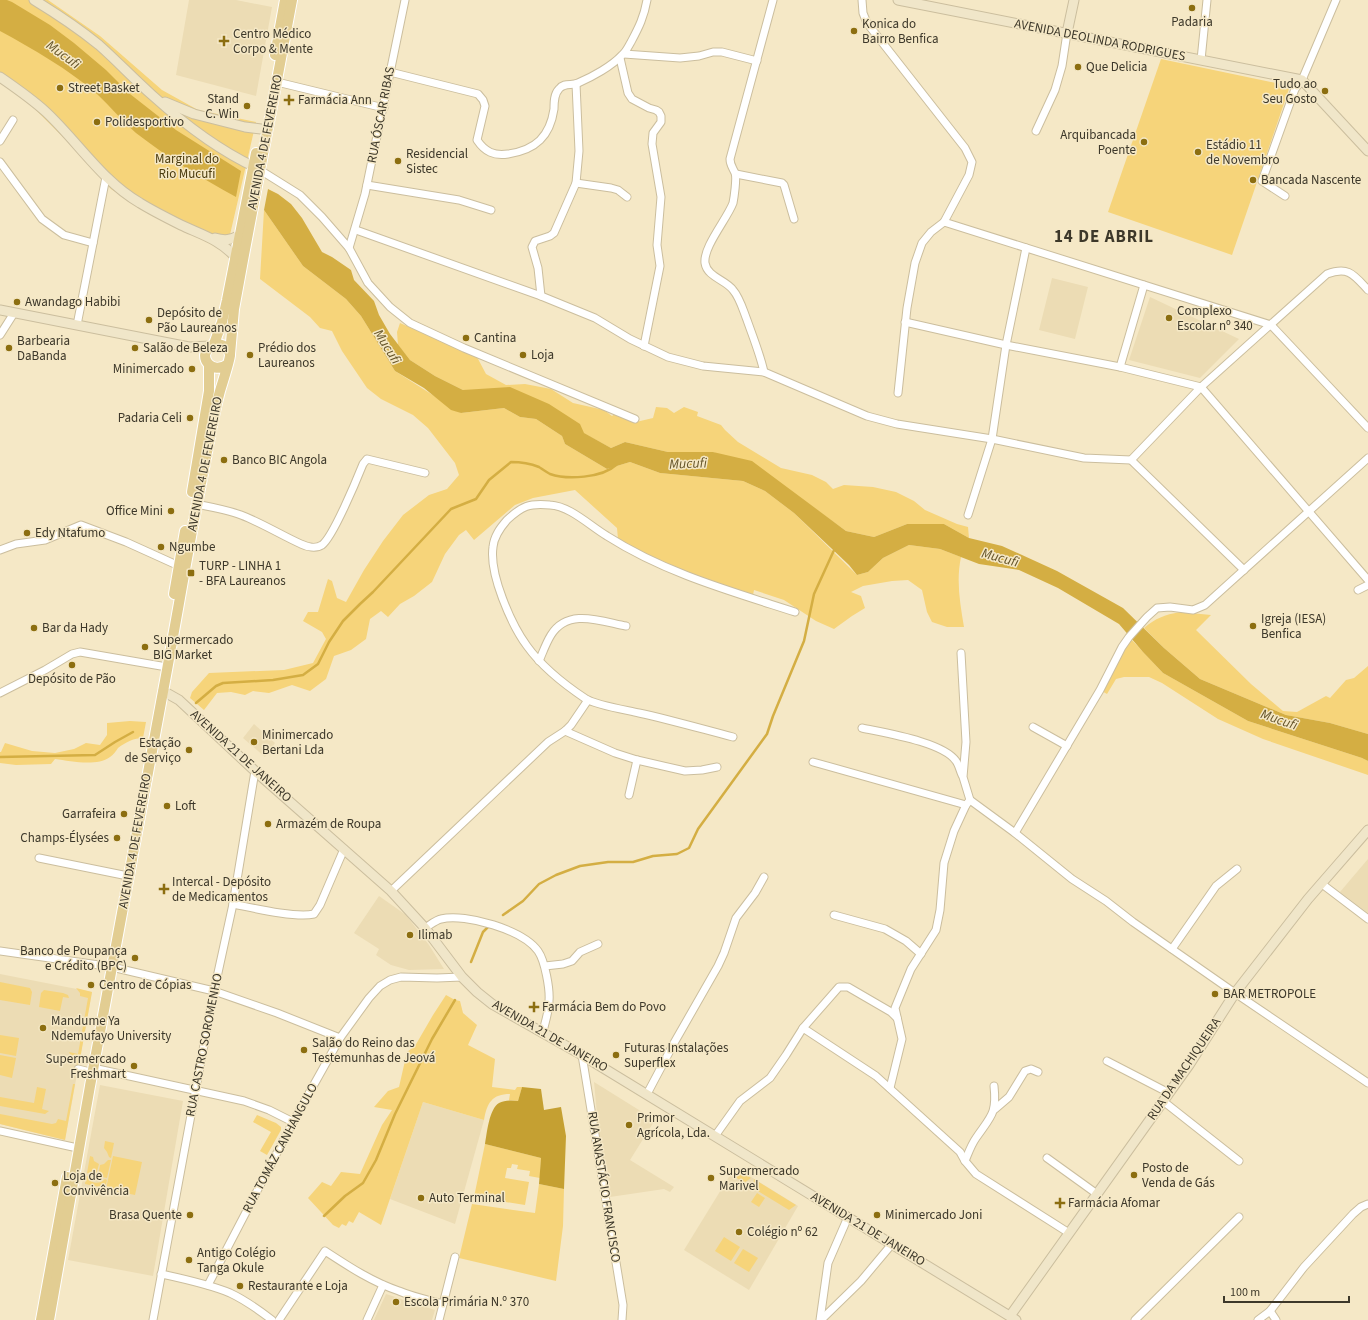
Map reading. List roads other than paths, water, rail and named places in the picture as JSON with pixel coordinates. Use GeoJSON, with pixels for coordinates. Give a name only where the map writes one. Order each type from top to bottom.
{"type":"FeatureCollection","features":[{"type":"Feature","properties":{"kind":"main road","name":"AVENIDA 4 DE FEVEREIRO"},"geometry":{"type":"LineString","coordinates":[[257,171],[261,129],[285,0]]}},
{"type":"Feature","properties":{"kind":"main road","name":"AVENIDA 4 DE FEVEREIRO"},"geometry":{"type":"LineString","coordinates":[[41,1320],[86,1069],[109,966],[163,691],[196,504],[219,394],[229,359],[234,309],[249,208],[277,82],[292,0]]}},
{"type":"Feature","properties":{"kind":"main road","name":"AVENIDA 4 DE FEVEREIRO"},"geometry":{"type":"LineString","coordinates":[[109,966],[123,875],[162,666],[209,391],[208,364],[205,355],[208,348],[213,345],[224,315],[240,235],[249,208]]}},
{"type":"Feature","properties":{"kind":"main road"},"geometry":{"type":"LineString","coordinates":[[208,364],[213,368],[221,368],[229,359],[226,348],[219,344],[213,345]]}},
{"type":"Feature","properties":{"kind":"main road","name":"AVENIDA 4 DE FEVEREIRO"},"geometry":{"type":"LineString","coordinates":[[49,1320],[86,1069]]}},
{"type":"Feature","properties":{"kind":"street"},"geometry":{"type":"LineString","coordinates":[[34,0],[62,17],[99,46],[152,96],[192,128],[257,171],[300,195],[322,217],[349,248],[368,283],[390,307],[410,323],[464,348],[635,419]]}},
{"type":"Feature","properties":{"kind":"street","name":"RUA ÓSCAR RIBAS"},"geometry":{"type":"LineString","coordinates":[[349,248],[356,230],[384,108],[404,0]]}},
{"type":"Feature","properties":{"kind":"street"},"geometry":{"type":"LineString","coordinates":[[390,72],[478,94],[483,100],[485,106],[477,140],[483,148],[494,154],[522,152],[532,147],[543,138],[552,122],[556,93],[560,87],[566,84],[576,84],[595,75],[622,56],[640,25],[647,0]]}},
{"type":"Feature","properties":{"kind":"street"},"geometry":{"type":"LineString","coordinates":[[764,372],[760,353],[741,304],[733,289],[708,270],[705,263],[714,234],[727,216],[733,202],[736,174],[730,164],[730,159],[773,0]]}},
{"type":"Feature","properties":{"kind":"street"},"geometry":{"type":"LineString","coordinates":[[862,0],[863,13],[867,23],[966,148],[972,162],[969,175],[944,222],[931,232],[922,243],[915,263],[905,322],[898,393]]}},
{"type":"Feature","properties":{"kind":"street","name":"AVENIDA DEOLINDA RODRIGUES"},"geometry":{"type":"LineString","coordinates":[[898,0],[1302,80]]}},
{"type":"Feature","properties":{"kind":"street"},"geometry":{"type":"LineString","coordinates":[[1036,130],[1055,90],[1074,0]]}},
{"type":"Feature","properties":{"kind":"street"},"geometry":{"type":"LineString","coordinates":[[1201,60],[1207,0]]}},
{"type":"Feature","properties":{"kind":"street"},"geometry":{"type":"LineString","coordinates":[[1285,196],[1262,181],[1295,89],[1302,80],[1336,0]]}},
{"type":"Feature","properties":{"kind":"street"},"geometry":{"type":"LineString","coordinates":[[622,56],[680,58],[699,56],[713,52],[722,52],[757,61]]}},
{"type":"Feature","properties":{"kind":"street"},"geometry":{"type":"LineString","coordinates":[[622,56],[628,92],[632,99],[656,110],[661,116],[661,122],[653,133],[652,144],[661,197],[657,245],[660,266],[644,346]]}},
{"type":"Feature","properties":{"kind":"street"},"geometry":{"type":"LineString","coordinates":[[0,77],[24,93],[46,112],[106,177],[139,203],[221,243],[230,250],[235,257]]}},
{"type":"Feature","properties":{"kind":"street"},"geometry":{"type":"LineString","coordinates":[[1302,80],[1366,146]]}},
{"type":"Feature","properties":{"kind":"street"},"geometry":{"type":"LineString","coordinates":[[277,82],[384,108]]}},
{"type":"Feature","properties":{"kind":"street"},"geometry":{"type":"LineString","coordinates":[[541,296],[538,268],[532,247],[535,241],[550,236],[554,233],[576,183],[579,151],[576,84]]}},
{"type":"Feature","properties":{"kind":"street"},"geometry":{"type":"LineString","coordinates":[[152,96],[194,114],[237,125],[261,129]]}},
{"type":"Feature","properties":{"kind":"street"},"geometry":{"type":"LineString","coordinates":[[0,141],[13,120]]}},
{"type":"Feature","properties":{"kind":"street"},"geometry":{"type":"LineString","coordinates":[[0,163],[42,218],[64,235],[93,243]]}},
{"type":"Feature","properties":{"kind":"street"},"geometry":{"type":"LineString","coordinates":[[736,174],[782,183],[784,185],[794,219]]}},
{"type":"Feature","properties":{"kind":"street"},"geometry":{"type":"LineString","coordinates":[[77,325],[106,177]]}},
{"type":"Feature","properties":{"kind":"street"},"geometry":{"type":"LineString","coordinates":[[576,183],[618,190],[627,198]]}},
{"type":"Feature","properties":{"kind":"street"},"geometry":{"type":"LineString","coordinates":[[367,184],[459,200],[491,210]]}},
{"type":"Feature","properties":{"kind":"street"},"geometry":{"type":"LineString","coordinates":[[944,222],[1271,325],[1368,428]]}},
{"type":"Feature","properties":{"kind":"street"},"geometry":{"type":"LineString","coordinates":[[356,230],[541,296],[595,318],[630,339],[668,357],[703,366],[764,372],[867,416],[897,424],[992,439],[1084,458],[1131,460],[1244,570]]}},
{"type":"Feature","properties":{"kind":"street"},"geometry":{"type":"LineString","coordinates":[[202,234],[223,240],[232,240],[240,235]]}},
{"type":"Feature","properties":{"kind":"street"},"geometry":{"type":"LineString","coordinates":[[968,515],[992,439],[1006,345],[1026,248]]}},
{"type":"Feature","properties":{"kind":"street"},"geometry":{"type":"LineString","coordinates":[[1131,460],[1201,387],[1327,274],[1338,270],[1352,273],[1368,290]]}},
{"type":"Feature","properties":{"kind":"street"},"geometry":{"type":"LineString","coordinates":[[1120,367],[1144,285]]}},
{"type":"Feature","properties":{"kind":"street"},"geometry":{"type":"LineString","coordinates":[[0,310],[189,347],[213,345]]}},
{"type":"Feature","properties":{"kind":"street"},"geometry":{"type":"LineString","coordinates":[[0,335],[14,312]]}},
{"type":"Feature","properties":{"kind":"street"},"geometry":{"type":"LineString","coordinates":[[905,322],[1006,345],[1120,367],[1201,387],[1368,580]]}},
{"type":"Feature","properties":{"kind":"street"},"geometry":{"type":"LineString","coordinates":[[189,347],[198,353],[208,364]]}},
{"type":"Feature","properties":{"kind":"street"},"geometry":{"type":"LineString","coordinates":[[1015,833],[1100,690],[1122,647],[1147,617],[1157,608],[1170,606],[1193,610],[1204,605],[1368,458]]}},
{"type":"Feature","properties":{"kind":"street"},"geometry":{"type":"LineString","coordinates":[[196,504],[240,515],[271,528],[305,546],[315,547],[322,545],[328,539],[367,459],[425,473]]}},
{"type":"Feature","properties":{"kind":"street"},"geometry":{"type":"LineString","coordinates":[[733,737],[588,700],[565,684],[540,661],[528,647],[516,628],[504,602],[492,562],[495,537],[501,526],[519,509],[532,504],[553,505],[573,512],[596,530],[653,562],[683,575],[795,612]]}},
{"type":"Feature","properties":{"kind":"street"},"geometry":{"type":"LineString","coordinates":[[0,550],[16,544],[45,540],[81,524],[179,566]]}},
{"type":"Feature","properties":{"kind":"street"},"geometry":{"type":"LineString","coordinates":[[1358,590],[1368,585]]}},
{"type":"Feature","properties":{"kind":"street"},"geometry":{"type":"LineString","coordinates":[[540,661],[551,636],[558,627],[567,620],[581,618],[626,626]]}},
{"type":"Feature","properties":{"kind":"street"},"geometry":{"type":"LineString","coordinates":[[0,693],[72,654],[80,652],[162,666]]}},
{"type":"Feature","properties":{"kind":"street"},"geometry":{"type":"LineString","coordinates":[[961,653],[966,742],[963,777]]}},
{"type":"Feature","properties":{"kind":"street","name":"AVENIDA 21 DE JANEIRO"},"geometry":{"type":"LineString","coordinates":[[163,691],[179,700],[255,771],[391,890],[425,928],[462,977],[492,1004],[543,1032],[647,1094],[892,1244],[1011,1319]]}},
{"type":"Feature","properties":{"kind":"street"},"geometry":{"type":"LineString","coordinates":[[391,890],[548,742],[565,731],[588,700]]}},
{"type":"Feature","properties":{"kind":"street"},"geometry":{"type":"LineString","coordinates":[[1033,727],[1067,746]]}},
{"type":"Feature","properties":{"kind":"street"},"geometry":{"type":"LineString","coordinates":[[862,728],[928,744],[942,750],[956,761],[963,777],[968,802],[954,832],[944,863],[940,910],[936,930],[911,969],[895,1008],[899,1019],[902,1039],[890,1088]]}},
{"type":"Feature","properties":{"kind":"street"},"geometry":{"type":"LineString","coordinates":[[565,731],[615,753],[637,760],[685,771],[717,767]]}},
{"type":"Feature","properties":{"kind":"street"},"geometry":{"type":"LineString","coordinates":[[629,795],[637,760]]}},
{"type":"Feature","properties":{"kind":"street"},"geometry":{"type":"LineString","coordinates":[[813,762],[968,802],[1015,833],[1072,879],[1106,901],[1133,922],[1368,1083]]}},
{"type":"Feature","properties":{"kind":"street","name":"RUA CASTRO SOROMENHO"},"geometry":{"type":"LineString","coordinates":[[153,1320],[214,991],[233,904],[255,771]]}},
{"type":"Feature","properties":{"kind":"street","name":"RUA DA MACHIQUEIRA"},"geometry":{"type":"LineString","coordinates":[[1011,1319],[1069,1233],[1189,1065],[1235,993],[1273,943],[1368,830]]}},
{"type":"Feature","properties":{"kind":"street"},"geometry":{"type":"LineString","coordinates":[[233,904],[286,913],[308,915],[314,914],[320,905],[344,849]]}},
{"type":"Feature","properties":{"kind":"street"},"geometry":{"type":"LineString","coordinates":[[39,858],[123,875]]}},
{"type":"Feature","properties":{"kind":"street"},"geometry":{"type":"LineString","coordinates":[[1172,949],[1216,886],[1237,869]]}},
{"type":"Feature","properties":{"kind":"street"},"geometry":{"type":"LineString","coordinates":[[647,1094],[718,966],[736,918],[755,893],[764,877]]}},
{"type":"Feature","properties":{"kind":"street"},"geometry":{"type":"LineString","coordinates":[[1322,884],[1368,919]]}},
{"type":"Feature","properties":{"kind":"street"},"geometry":{"type":"LineString","coordinates":[[834,915],[885,929],[906,941],[921,954]]}},
{"type":"Feature","properties":{"kind":"street"},"geometry":{"type":"LineString","coordinates":[[425,928],[440,919],[469,919],[488,922],[523,938],[537,950],[545,966],[550,1002],[543,1032]]}},
{"type":"Feature","properties":{"kind":"street"},"geometry":{"type":"LineString","coordinates":[[545,966],[568,962],[580,952],[598,944]]}},
{"type":"Feature","properties":{"kind":"street"},"geometry":{"type":"LineString","coordinates":[[0,950],[109,966],[214,991],[277,1013],[340,1038]]}},
{"type":"Feature","properties":{"kind":"street","name":"RUA TOMÁZ CANHANGULO"},"geometry":{"type":"LineString","coordinates":[[208,1286],[293,1122],[340,1038],[369,998],[380,986],[390,980],[401,977],[462,977]]}},
{"type":"Feature","properties":{"kind":"street"},"geometry":{"type":"LineString","coordinates":[[715,1136],[740,1101],[770,1078],[803,1028],[839,987],[848,987],[891,1012],[899,1019]]}},
{"type":"Feature","properties":{"kind":"street"},"geometry":{"type":"LineString","coordinates":[[803,1028],[876,1076],[960,1152],[965,1161],[976,1174],[1069,1233]]}},
{"type":"Feature","properties":{"kind":"street","name":"RUA ANASTÁCIO FRANCISCO"},"geometry":{"type":"LineString","coordinates":[[582,1055],[624,1305],[622,1320]]}},
{"type":"Feature","properties":{"kind":"street"},"geometry":{"type":"LineString","coordinates":[[1107,1062],[1166,1097],[1239,1161]]}},
{"type":"Feature","properties":{"kind":"street"},"geometry":{"type":"LineString","coordinates":[[86,1069],[196,1090],[244,1101],[269,1110],[293,1122]]}},
{"type":"Feature","properties":{"kind":"street"},"geometry":{"type":"LineString","coordinates":[[994,1109],[1009,1097],[1025,1071],[1031,1069],[1038,1072]]}},
{"type":"Feature","properties":{"kind":"street"},"geometry":{"type":"LineString","coordinates":[[965,1161],[976,1139],[989,1121],[994,1109],[994,1086]]}},
{"type":"Feature","properties":{"kind":"street"},"geometry":{"type":"LineString","coordinates":[[0,1130],[73,1147]]}},
{"type":"Feature","properties":{"kind":"street"},"geometry":{"type":"LineString","coordinates":[[1047,1158],[1097,1194]]}},
{"type":"Feature","properties":{"kind":"street"},"geometry":{"type":"LineString","coordinates":[[1258,1320],[1270,1311],[1304,1267],[1353,1214],[1361,1207],[1368,1204]]}},
{"type":"Feature","properties":{"kind":"street"},"geometry":{"type":"LineString","coordinates":[[821,1320],[828,1262],[848,1217]]}},
{"type":"Feature","properties":{"kind":"street"},"geometry":{"type":"LineString","coordinates":[[1135,1320],[1239,1217]]}},
{"type":"Feature","properties":{"kind":"street"},"geometry":{"type":"LineString","coordinates":[[821,1320],[860,1281],[892,1244]]}},
{"type":"Feature","properties":{"kind":"street"},"geometry":{"type":"LineString","coordinates":[[279,1320],[325,1251],[383,1285],[410,1295],[443,1304]]}},
{"type":"Feature","properties":{"kind":"street"},"geometry":{"type":"LineString","coordinates":[[439,1320],[455,1257]]}},
{"type":"Feature","properties":{"kind":"street"},"geometry":{"type":"LineString","coordinates":[[161,1274],[230,1293],[257,1308],[272,1320]]}},
{"type":"Feature","properties":{"kind":"street"},"geometry":{"type":"LineString","coordinates":[[367,1320],[383,1285]]}},
{"type":"Feature","properties":{"kind":"street"},"geometry":{"type":"LineString","coordinates":[[1270,1311],[1276,1320]]}},
{"type":"Feature","properties":{"kind":"water","name":"Mucufi"},"geometry":{"type":"Polygon","coordinates":[[[0,0],[12,2],[50,25],[106,70],[130,94],[176,130],[241,171],[236,197],[184,167],[148,142],[136,133],[97,94],[74,76],[38,52],[0,31],[0,0]]]}},
{"type":"Feature","properties":{"kind":"water","name":"Mucufi"},"geometry":{"type":"Polygon","coordinates":[[[268,189],[278,194],[291,204],[302,218],[322,252],[351,270],[354,280],[374,301],[379,315],[390,334],[410,360],[435,376],[463,390],[510,387],[549,404],[580,424],[584,433],[611,448],[625,442],[668,452],[713,452],[752,461],[846,531],[874,537],[907,524],[944,524],[969,538],[1002,546],[1057,571],[1123,608],[1164,648],[1200,679],[1286,715],[1330,723],[1368,734],[1368,761],[1248,721],[1163,673],[1119,624],[1058,588],[1019,570],[979,564],[940,549],[909,545],[883,558],[868,572],[857,575],[849,565],[794,513],[765,491],[743,481],[660,473],[630,462],[607,469],[565,444],[562,436],[536,419],[520,417],[504,408],[461,413],[451,410],[424,388],[395,371],[361,316],[346,299],[303,266],[264,210],[268,189]]]}},
{"type":"Feature","properties":{"kind":"waterway"},"geometry":{"type":"LineString","coordinates":[[196,703],[216,686],[223,683],[273,680],[303,675],[318,664],[329,642],[343,621],[373,592],[451,509],[476,499],[489,480],[511,462],[532,465],[539,467],[550,474],[566,477],[584,477],[602,473],[616,465]]}},
{"type":"Feature","properties":{"kind":"waterway"},"geometry":{"type":"LineString","coordinates":[[503,915],[523,901],[539,884],[556,875],[580,866],[608,862],[633,862],[653,856],[677,854],[689,848],[698,829],[767,734],[804,641],[814,594],[835,548]]}},
{"type":"Feature","properties":{"kind":"waterway"},"geometry":{"type":"LineString","coordinates":[[0,757],[95,755],[133,732]]}},
{"type":"Feature","properties":{"kind":"waterway"},"geometry":{"type":"LineString","coordinates":[[471,962],[483,932],[489,926]]}},
{"type":"Feature","properties":{"kind":"waterway"},"geometry":{"type":"LineString","coordinates":[[324,1216],[345,1196],[363,1183],[376,1160],[395,1114],[432,1039],[455,1000]]}},
{"type":"Feature","properties":{"kind":"place","name":"Padaria"},"geometry":{"type":"Point","coordinates":[1192,8]}},
{"type":"Feature","properties":{"kind":"place","name":"Konica do Bairro Benfica"},"geometry":{"type":"Point","coordinates":[854,31]}},
{"type":"Feature","properties":{"kind":"place","name":"Centro Médico Corpo & Mente"},"geometry":{"type":"Point","coordinates":[224,41]}},
{"type":"Feature","properties":{"kind":"place","name":"Que Delicia"},"geometry":{"type":"Point","coordinates":[1078,67]}},
{"type":"Feature","properties":{"kind":"place","name":"Street Basket"},"geometry":{"type":"Point","coordinates":[60,88]}},
{"type":"Feature","properties":{"kind":"place","name":"Tudo ao Seu Gosto"},"geometry":{"type":"Point","coordinates":[1325,91]}},
{"type":"Feature","properties":{"kind":"place","name":"Farmácia Ann"},"geometry":{"type":"Point","coordinates":[289,100]}},
{"type":"Feature","properties":{"kind":"place","name":"Stand C. Win"},"geometry":{"type":"Point","coordinates":[247,106]}},
{"type":"Feature","properties":{"kind":"place","name":"Polidesportivo"},"geometry":{"type":"Point","coordinates":[97,122]}},
{"type":"Feature","properties":{"kind":"place","name":"Arquibancada Poente"},"geometry":{"type":"Point","coordinates":[1144,142]}},
{"type":"Feature","properties":{"kind":"place","name":"Estádio 11 de Novembro"},"geometry":{"type":"Point","coordinates":[1198,152]}},
{"type":"Feature","properties":{"kind":"place","name":"Residencial Sistec"},"geometry":{"type":"Point","coordinates":[398,161]}},
{"type":"Feature","properties":{"kind":"place","name":"Bancada Nascente"},"geometry":{"type":"Point","coordinates":[1253,180]}},
{"type":"Feature","properties":{"kind":"place","name":"Awandago Habibi"},"geometry":{"type":"Point","coordinates":[17,302]}},
{"type":"Feature","properties":{"kind":"place","name":"Complexo Escolar nº 340"},"geometry":{"type":"Point","coordinates":[1169,318]}},
{"type":"Feature","properties":{"kind":"place","name":"Depósito de Pão Laureanos"},"geometry":{"type":"Point","coordinates":[149,320]}},
{"type":"Feature","properties":{"kind":"place","name":"Cantina"},"geometry":{"type":"Point","coordinates":[466,338]}},
{"type":"Feature","properties":{"kind":"place","name":"Barbearia DaBanda"},"geometry":{"type":"Point","coordinates":[9,348]}},
{"type":"Feature","properties":{"kind":"place","name":"Salão de Beleza"},"geometry":{"type":"Point","coordinates":[135,348]}},
{"type":"Feature","properties":{"kind":"place","name":"Prédio dos Laureanos"},"geometry":{"type":"Point","coordinates":[250,355]}},
{"type":"Feature","properties":{"kind":"place","name":"Loja"},"geometry":{"type":"Point","coordinates":[523,355]}},
{"type":"Feature","properties":{"kind":"place","name":"Minimercado"},"geometry":{"type":"Point","coordinates":[192,369]}},
{"type":"Feature","properties":{"kind":"place","name":"Padaria Celi"},"geometry":{"type":"Point","coordinates":[190,418]}},
{"type":"Feature","properties":{"kind":"place","name":"Banco BIC Angola"},"geometry":{"type":"Point","coordinates":[224,460]}},
{"type":"Feature","properties":{"kind":"place","name":"Office Mini"},"geometry":{"type":"Point","coordinates":[171,511]}},
{"type":"Feature","properties":{"kind":"place","name":"Edy Ntafumo"},"geometry":{"type":"Point","coordinates":[27,533]}},
{"type":"Feature","properties":{"kind":"place","name":"Ngumbe"},"geometry":{"type":"Point","coordinates":[161,547]}},
{"type":"Feature","properties":{"kind":"place","name":"TURP - LINHA 1 - BFA Laureanos"},"geometry":{"type":"Point","coordinates":[191,573]}},
{"type":"Feature","properties":{"kind":"place","name":"Igreja (IESA) Benfica"},"geometry":{"type":"Point","coordinates":[1253,626]}},
{"type":"Feature","properties":{"kind":"place","name":"Bar da Hady"},"geometry":{"type":"Point","coordinates":[34,628]}},
{"type":"Feature","properties":{"kind":"place","name":"Supermercado BIG Market"},"geometry":{"type":"Point","coordinates":[145,647]}},
{"type":"Feature","properties":{"kind":"place","name":"Depósito de Pão"},"geometry":{"type":"Point","coordinates":[72,665]}},
{"type":"Feature","properties":{"kind":"place","name":"Minimercado Bertani Lda"},"geometry":{"type":"Point","coordinates":[254,742]}},
{"type":"Feature","properties":{"kind":"place","name":"Estação de Serviço"},"geometry":{"type":"Point","coordinates":[189,750]}},
{"type":"Feature","properties":{"kind":"place","name":"Loft"},"geometry":{"type":"Point","coordinates":[167,806]}},
{"type":"Feature","properties":{"kind":"place","name":"Garrafeira"},"geometry":{"type":"Point","coordinates":[124,814]}},
{"type":"Feature","properties":{"kind":"place","name":"Armazém de Roupa"},"geometry":{"type":"Point","coordinates":[268,824]}},
{"type":"Feature","properties":{"kind":"place","name":"Champs-Élysées"},"geometry":{"type":"Point","coordinates":[117,838]}},
{"type":"Feature","properties":{"kind":"place","name":"Intercal - Depósito de Medicamentos"},"geometry":{"type":"Point","coordinates":[164,889]}},
{"type":"Feature","properties":{"kind":"place","name":"Ilimab"},"geometry":{"type":"Point","coordinates":[410,935]}},
{"type":"Feature","properties":{"kind":"place","name":"Banco de Poupança e Crédito (BPC)"},"geometry":{"type":"Point","coordinates":[135,958]}},
{"type":"Feature","properties":{"kind":"place","name":"Centro de Cópias"},"geometry":{"type":"Point","coordinates":[91,985]}},
{"type":"Feature","properties":{"kind":"place","name":"BAR METROPOLE"},"geometry":{"type":"Point","coordinates":[1215,994]}},
{"type":"Feature","properties":{"kind":"place","name":"Farmácia Bem do Povo"},"geometry":{"type":"Point","coordinates":[534,1007]}},
{"type":"Feature","properties":{"kind":"place","name":"Mandume Ya Ndemufayo University"},"geometry":{"type":"Point","coordinates":[43,1028]}},
{"type":"Feature","properties":{"kind":"place","name":"Salão do Reino das Testemunhas de Jeová"},"geometry":{"type":"Point","coordinates":[304,1050]}},
{"type":"Feature","properties":{"kind":"place","name":"Futuras Instalações Superflex"},"geometry":{"type":"Point","coordinates":[616,1055]}},
{"type":"Feature","properties":{"kind":"place","name":"Supermercado Freshmart"},"geometry":{"type":"Point","coordinates":[134,1066]}},
{"type":"Feature","properties":{"kind":"place","name":"Primor Agrícola, Lda."},"geometry":{"type":"Point","coordinates":[629,1125]}},
{"type":"Feature","properties":{"kind":"place","name":"Posto de Venda de Gás"},"geometry":{"type":"Point","coordinates":[1134,1175]}},
{"type":"Feature","properties":{"kind":"place","name":"Supermercado Marivel"},"geometry":{"type":"Point","coordinates":[711,1178]}},
{"type":"Feature","properties":{"kind":"place","name":"Loja de Convivência"},"geometry":{"type":"Point","coordinates":[55,1183]}},
{"type":"Feature","properties":{"kind":"place","name":"Auto Terminal"},"geometry":{"type":"Point","coordinates":[421,1198]}},
{"type":"Feature","properties":{"kind":"place","name":"Farmácia Afomar"},"geometry":{"type":"Point","coordinates":[1060,1203]}},
{"type":"Feature","properties":{"kind":"place","name":"Brasa Quente"},"geometry":{"type":"Point","coordinates":[190,1215]}},
{"type":"Feature","properties":{"kind":"place","name":"Minimercado Joni"},"geometry":{"type":"Point","coordinates":[877,1215]}},
{"type":"Feature","properties":{"kind":"place","name":"Colégio nº 62"},"geometry":{"type":"Point","coordinates":[739,1232]}},
{"type":"Feature","properties":{"kind":"place","name":"Antigo Colégio Tanga Okule"},"geometry":{"type":"Point","coordinates":[189,1260]}},
{"type":"Feature","properties":{"kind":"place","name":"Restaurante e Loja"},"geometry":{"type":"Point","coordinates":[240,1286]}},
{"type":"Feature","properties":{"kind":"place","name":"Escola Primária N.º 370"},"geometry":{"type":"Point","coordinates":[396,1302]}},
{"type":"Feature","properties":{"kind":"district","name":"14 DE ABRIL"},"geometry":{"type":"Point","coordinates":[1104,237]}},
{"type":"Feature","properties":{"kind":"park label","name":"Marginal do Rio Mucufi"},"geometry":{"type":"Point","coordinates":[187,166]}}]}
